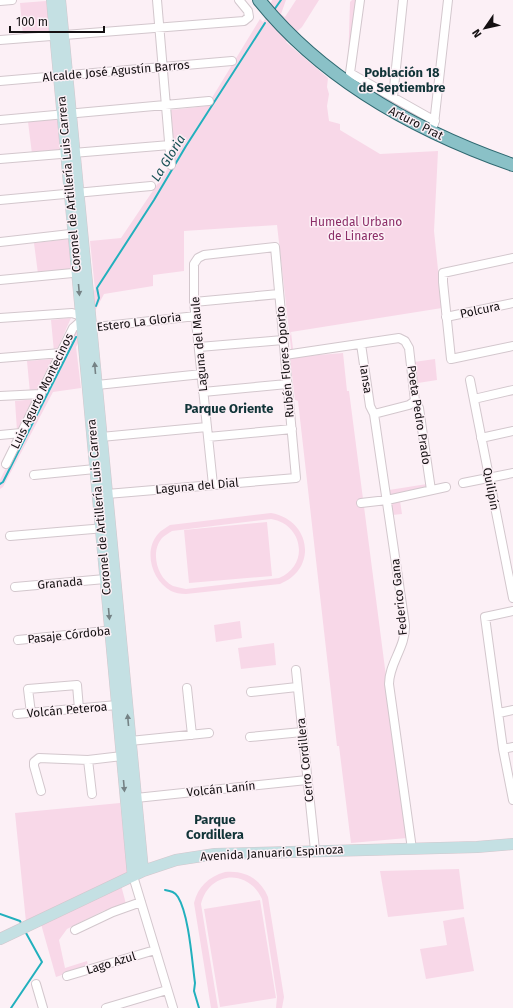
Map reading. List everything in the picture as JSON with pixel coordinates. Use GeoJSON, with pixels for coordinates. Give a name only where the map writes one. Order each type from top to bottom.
{"type":"FeatureCollection","features":[{"type":"Feature","properties":{"kind":"main road","name":"Arturo Prat"},"geometry":{"type":"LineString","coordinates":[[259,0],[291,35],[330,69],[367,96],[389,110],[433,126],[468,148],[513,165]]}},
{"type":"Feature","properties":{"kind":"street"},"geometry":{"type":"LineString","coordinates":[[0,1],[12,0]]}},
{"type":"Feature","properties":{"kind":"street","name":"Coronel de Artillería Luis Carrera"},"geometry":{"type":"LineString","coordinates":[[52,0],[59,35],[78,233],[95,469],[102,495]]}},
{"type":"Feature","properties":{"kind":"street","name":"Coronel de Artillería Luis Carrera"},"geometry":{"type":"LineString","coordinates":[[59,35],[60,0]]}},
{"type":"Feature","properties":{"kind":"street"},"geometry":{"type":"LineString","coordinates":[[158,0],[171,165]]}},
{"type":"Feature","properties":{"kind":"street"},"geometry":{"type":"LineString","coordinates":[[0,40],[244,21],[249,18],[248,11],[239,0]]}},
{"type":"Feature","properties":{"kind":"street","name":"Arturo Prat"},"geometry":{"type":"LineString","coordinates":[[360,0],[350,73],[392,97],[433,126]]}},
{"type":"Feature","properties":{"kind":"street"},"geometry":{"type":"LineString","coordinates":[[392,97],[403,0]]}},
{"type":"Feature","properties":{"kind":"street"},"geometry":{"type":"LineString","coordinates":[[433,126],[448,0]]}},
{"type":"Feature","properties":{"kind":"street","name":"Alcalde José Agustín Barros"},"geometry":{"type":"LineString","coordinates":[[0,81],[232,61]]}},
{"type":"Feature","properties":{"kind":"street"},"geometry":{"type":"LineString","coordinates":[[0,120],[209,100]]}},
{"type":"Feature","properties":{"kind":"street"},"geometry":{"type":"LineString","coordinates":[[0,159],[170,145]]}},
{"type":"Feature","properties":{"kind":"street"},"geometry":{"type":"LineString","coordinates":[[0,200],[151,186]]}},
{"type":"Feature","properties":{"kind":"street"},"geometry":{"type":"LineString","coordinates":[[0,242],[78,233]]}},
{"type":"Feature","properties":{"kind":"street","name":"Rubén Flores Oporto"},"geometry":{"type":"LineString","coordinates":[[204,255],[275,247],[296,478]]}},
{"type":"Feature","properties":{"kind":"street","name":"Laguna del Maule"},"geometry":{"type":"LineString","coordinates":[[204,255],[198,258],[194,264],[194,302],[213,485]]}},
{"type":"Feature","properties":{"kind":"street"},"geometry":{"type":"LineString","coordinates":[[513,258],[443,273],[442,282],[451,359],[513,346]]}},
{"type":"Feature","properties":{"kind":"street"},"geometry":{"type":"LineString","coordinates":[[0,280],[81,272]]}},
{"type":"Feature","properties":{"kind":"street","name":"Coronel de Artillería Luis Carrera"},"geometry":{"type":"LineString","coordinates":[[81,272],[84,324],[97,384],[102,437],[102,495],[115,630],[130,741],[128,769],[141,902],[173,1008]]}},
{"type":"Feature","properties":{"kind":"street"},"geometry":{"type":"LineString","coordinates":[[194,302],[279,294]]}},
{"type":"Feature","properties":{"kind":"street","name":"Polcura"},"geometry":{"type":"LineString","coordinates":[[446,317],[513,303]]}},
{"type":"Feature","properties":{"kind":"street","name":"Estero La Gloria"},"geometry":{"type":"LineString","coordinates":[[0,318],[72,313],[84,324],[196,316]]}},
{"type":"Feature","properties":{"kind":"street","name":"Luis Agurto Montecinos"},"geometry":{"type":"LineString","coordinates":[[6,464],[73,328],[84,324]]}},
{"type":"Feature","properties":{"kind":"street","name":"Poeta Pedro Prado"},"geometry":{"type":"LineString","coordinates":[[361,344],[399,338],[406,341],[409,348],[415,401],[419,408],[431,490]]}},
{"type":"Feature","properties":{"kind":"street"},"geometry":{"type":"LineString","coordinates":[[199,347],[283,340]]}},
{"type":"Feature","properties":{"kind":"street"},"geometry":{"type":"LineString","coordinates":[[285,355],[361,344]]}},
{"type":"Feature","properties":{"kind":"street","name":"Iansa"},"geometry":{"type":"LineString","coordinates":[[361,344],[370,406],[374,414]]}},
{"type":"Feature","properties":{"kind":"street"},"geometry":{"type":"LineString","coordinates":[[0,358],[61,353]]}},
{"type":"Feature","properties":{"kind":"street"},"geometry":{"type":"LineString","coordinates":[[97,384],[202,374]]}},
{"type":"Feature","properties":{"kind":"street","name":"Quilipín"},"geometry":{"type":"LineString","coordinates":[[470,380],[513,598]]}},
{"type":"Feature","properties":{"kind":"street"},"geometry":{"type":"LineString","coordinates":[[203,392],[288,384]]}},
{"type":"Feature","properties":{"kind":"street"},"geometry":{"type":"LineString","coordinates":[[474,399],[513,390]]}},
{"type":"Feature","properties":{"kind":"street"},"geometry":{"type":"LineString","coordinates":[[0,396],[41,394]]}},
{"type":"Feature","properties":{"kind":"street"},"geometry":{"type":"LineString","coordinates":[[374,414],[409,405],[415,401]]}},
{"type":"Feature","properties":{"kind":"street","name":"Federico Gana"},"geometry":{"type":"LineString","coordinates":[[374,414],[405,630],[403,642],[391,672],[389,684],[412,849]]}},
{"type":"Feature","properties":{"kind":"street"},"geometry":{"type":"LineString","coordinates":[[102,437],[207,427]]}},
{"type":"Feature","properties":{"kind":"street"},"geometry":{"type":"LineString","coordinates":[[208,437],[292,430]]}},
{"type":"Feature","properties":{"kind":"street"},"geometry":{"type":"LineString","coordinates":[[481,438],[513,431]]}},
{"type":"Feature","properties":{"kind":"street"},"geometry":{"type":"LineString","coordinates":[[0,435],[21,433]]}},
{"type":"Feature","properties":{"kind":"street"},"geometry":{"type":"LineString","coordinates":[[34,475],[95,469]]}},
{"type":"Feature","properties":{"kind":"street"},"geometry":{"type":"LineString","coordinates":[[463,484],[513,473]]}},
{"type":"Feature","properties":{"kind":"street","name":"Laguna del Dial"},"geometry":{"type":"LineString","coordinates":[[102,495],[296,478]]}},
{"type":"Feature","properties":{"kind":"street"},"geometry":{"type":"LineString","coordinates":[[361,503],[387,500],[446,487]]}},
{"type":"Feature","properties":{"kind":"street"},"geometry":{"type":"LineString","coordinates":[[10,536],[105,528]]}},
{"type":"Feature","properties":{"kind":"street","name":"Coronel de Artillería Luis Carrera"},"geometry":{"type":"LineString","coordinates":[[105,528],[105,579],[115,630],[117,705],[122,756],[128,769],[136,798],[135,844]]}},
{"type":"Feature","properties":{"kind":"street","name":"Granada"},"geometry":{"type":"LineString","coordinates":[[15,587],[105,579]]}},
{"type":"Feature","properties":{"kind":"street"},"geometry":{"type":"LineString","coordinates":[[513,612],[485,617],[503,749],[513,800]]}},
{"type":"Feature","properties":{"kind":"street","name":"Pasaje Córdoba"},"geometry":{"type":"LineString","coordinates":[[18,640],[115,630]]}},
{"type":"Feature","properties":{"kind":"street","name":"Cerro Cordillera"},"geometry":{"type":"LineString","coordinates":[[296,670],[315,850]]}},
{"type":"Feature","properties":{"kind":"street"},"geometry":{"type":"LineString","coordinates":[[31,713],[28,689],[77,684],[79,709]]}},
{"type":"Feature","properties":{"kind":"street"},"geometry":{"type":"LineString","coordinates":[[251,692],[297,687]]}},
{"type":"Feature","properties":{"kind":"street"},"geometry":{"type":"LineString","coordinates":[[187,688],[192,735]]}},
{"type":"Feature","properties":{"kind":"street","name":"Volcán Peteroa"},"geometry":{"type":"LineString","coordinates":[[17,714],[117,705]]}},
{"type":"Feature","properties":{"kind":"street"},"geometry":{"type":"LineString","coordinates":[[499,713],[513,710]]}},
{"type":"Feature","properties":{"kind":"street"},"geometry":{"type":"LineString","coordinates":[[250,737],[302,732]]}},
{"type":"Feature","properties":{"kind":"street"},"geometry":{"type":"LineString","coordinates":[[130,741],[209,734]]}},
{"type":"Feature","properties":{"kind":"street"},"geometry":{"type":"LineString","coordinates":[[503,749],[513,747]]}},
{"type":"Feature","properties":{"kind":"street"},"geometry":{"type":"LineString","coordinates":[[42,791],[34,766],[34,762],[36,760],[43,757],[69,760],[88,760],[122,756]]}},
{"type":"Feature","properties":{"kind":"street"},"geometry":{"type":"LineString","coordinates":[[88,760],[92,794]]}},
{"type":"Feature","properties":{"kind":"street","name":"Volcán Lanín"},"geometry":{"type":"LineString","coordinates":[[136,798],[307,780]]}},
{"type":"Feature","properties":{"kind":"street","name":"Avenida Januario Espinoza"},"geometry":{"type":"LineString","coordinates":[[0,939],[138,873],[176,860],[202,855],[315,850],[477,847],[513,844]]}},
{"type":"Feature","properties":{"kind":"street"},"geometry":{"type":"LineString","coordinates":[[74,930],[112,912],[141,902]]}},
{"type":"Feature","properties":{"kind":"street","name":"Lago Azul"},"geometry":{"type":"LineString","coordinates":[[67,976],[155,950]]}},
{"type":"Feature","properties":{"kind":"street"},"geometry":{"type":"LineString","coordinates":[[36,984],[42,1007]]}},
{"type":"Feature","properties":{"kind":"street"},"geometry":{"type":"LineString","coordinates":[[106,1008],[167,990]]}},
{"type":"Feature","properties":{"kind":"green space","name":"Humedal Urbano de Linares"},"geometry":{"type":"Polygon","coordinates":[[[272,0],[286,0],[281,14],[285,17],[296,0],[319,0],[302,27],[286,42],[328,78],[327,87],[329,94],[327,106],[329,121],[340,124],[340,130],[380,154],[438,151],[434,231],[442,308],[291,332],[294,357],[343,353],[407,838],[351,843],[339,746],[337,746],[298,401],[295,400],[290,358],[292,357],[277,225],[184,231],[184,271],[153,275],[153,286],[104,294],[76,347],[81,388],[53,392],[3,487],[0,489],[0,480],[95,289],[90,241],[121,238],[175,158],[171,110],[207,106],[260,19],[263,22],[266,18],[272,0]]]}},
{"type":"Feature","properties":{"kind":"green space"},"geometry":{"type":"Polygon","coordinates":[[[352,0],[358,0],[348,66],[350,2],[352,0]]]}},
{"type":"Feature","properties":{"kind":"green space"},"geometry":{"type":"Polygon","coordinates":[[[46,1],[50,32],[23,35],[20,3],[46,1]]]}},
{"type":"Feature","properties":{"kind":"green space"},"geometry":{"type":"Polygon","coordinates":[[[351,77],[431,121],[430,125],[383,101],[350,79],[351,77]]]}},
{"type":"Feature","properties":{"kind":"green space"},"geometry":{"type":"Polygon","coordinates":[[[58,118],[61,151],[32,154],[28,122],[58,118]]]}},
{"type":"Feature","properties":{"kind":"green space"},"geometry":{"type":"Polygon","coordinates":[[[69,239],[73,270],[38,274],[34,243],[69,239]]]}},
{"type":"Feature","properties":{"kind":"green space"},"geometry":{"type":"Polygon","coordinates":[[[71,318],[56,352],[54,352],[51,320],[71,318]]]}},
{"type":"Feature","properties":{"kind":"green space"},"geometry":{"type":"Polygon","coordinates":[[[52,359],[36,392],[30,393],[27,361],[52,359]]]}},
{"type":"Feature","properties":{"kind":"green space"},"geometry":{"type":"Polygon","coordinates":[[[435,359],[437,380],[418,383],[414,362],[435,359]]]}},
{"type":"Feature","properties":{"kind":"green space"},"geometry":{"type":"Polygon","coordinates":[[[36,399],[20,431],[17,431],[15,401],[36,399]]]}},
{"type":"Feature","properties":{"kind":"green space"},"geometry":{"type":"Polygon","coordinates":[[[427,484],[428,488],[390,497],[389,490],[427,484]]]}},
{"type":"Feature","properties":{"kind":"green space"},"geometry":{"type":"Polygon","coordinates":[[[400,501],[402,514],[392,515],[391,502],[400,501]]]}},
{"type":"Feature","properties":{"kind":"green space"},"geometry":{"type":"Polygon","coordinates":[[[271,513],[284,517],[295,525],[305,546],[304,557],[300,568],[292,577],[280,584],[180,594],[171,591],[164,586],[155,573],[152,565],[151,549],[153,541],[162,530],[170,525],[271,513]],[[271,519],[172,531],[162,538],[156,550],[159,571],[167,582],[173,586],[186,589],[279,578],[289,572],[299,555],[299,546],[296,536],[290,528],[282,522],[271,519]]]}},
{"type":"Feature","properties":{"kind":"green space"},"geometry":{"type":"Polygon","coordinates":[[[267,522],[272,576],[189,583],[184,530],[267,522]]]}},
{"type":"Feature","properties":{"kind":"green space"},"geometry":{"type":"Polygon","coordinates":[[[240,621],[242,638],[216,642],[214,625],[240,621]]]}},
{"type":"Feature","properties":{"kind":"green space"},"geometry":{"type":"Polygon","coordinates":[[[274,643],[276,665],[241,669],[238,648],[274,643]]]}},
{"type":"Feature","properties":{"kind":"green space"},"geometry":{"type":"Polygon","coordinates":[[[120,803],[128,873],[26,922],[15,813],[120,803]]]}},
{"type":"Feature","properties":{"kind":"green space"},"geometry":{"type":"Polygon","coordinates":[[[459,869],[464,909],[388,917],[380,871],[459,869]]]}},
{"type":"Feature","properties":{"kind":"green space"},"geometry":{"type":"Polygon","coordinates":[[[225,872],[239,872],[251,877],[261,885],[268,897],[284,997],[282,1008],[276,1008],[277,997],[262,899],[256,889],[248,882],[239,878],[229,878],[220,880],[212,885],[205,893],[201,904],[218,1008],[211,1008],[194,903],[198,892],[205,883],[225,872]]]}},
{"type":"Feature","properties":{"kind":"green space"},"geometry":{"type":"Polygon","coordinates":[[[121,885],[126,904],[103,911],[67,929],[59,940],[65,968],[87,961],[88,966],[56,977],[41,924],[121,885]]]}},
{"type":"Feature","properties":{"kind":"green space"},"geometry":{"type":"Polygon","coordinates":[[[260,900],[276,998],[220,1007],[204,909],[260,900]]]}},
{"type":"Feature","properties":{"kind":"green space"},"geometry":{"type":"Polygon","coordinates":[[[464,917],[474,971],[426,979],[420,949],[447,945],[443,921],[464,917]]]}},
{"type":"Feature","properties":{"kind":"waterway"},"geometry":{"type":"LineString","coordinates":[[274,10],[281,0]]}},
{"type":"Feature","properties":{"kind":"waterway","name":"La Gloria"},"geometry":{"type":"LineString","coordinates":[[96,306],[99,298],[97,288],[265,23]]}},
{"type":"Feature","properties":{"kind":"waterway","name":"La Gloria"},"geometry":{"type":"LineString","coordinates":[[0,484],[3,482],[76,337]]}},
{"type":"Feature","properties":{"kind":"waterway"},"geometry":{"type":"LineString","coordinates":[[165,890],[173,892],[177,895],[185,915],[195,983],[194,991],[199,1008]]}},
{"type":"Feature","properties":{"kind":"waterway","name":"La Gloria"},"geometry":{"type":"LineString","coordinates":[[0,914],[20,921],[21,923]]}},
{"type":"Feature","properties":{"kind":"waterway","name":"La Gloria"},"geometry":{"type":"LineString","coordinates":[[11,1008],[42,962],[26,933]]}},
{"type":"Feature","properties":{"kind":"district","name":"Población 18 de Septiembre"},"geometry":{"type":"Point","coordinates":[402,80]}},
{"type":"Feature","properties":{"kind":"district","name":"Parque Oriente"},"geometry":{"type":"Point","coordinates":[229,408]}},
{"type":"Feature","properties":{"kind":"district","name":"Parque Cordillera"},"geometry":{"type":"Point","coordinates":[215,826]}}]}
